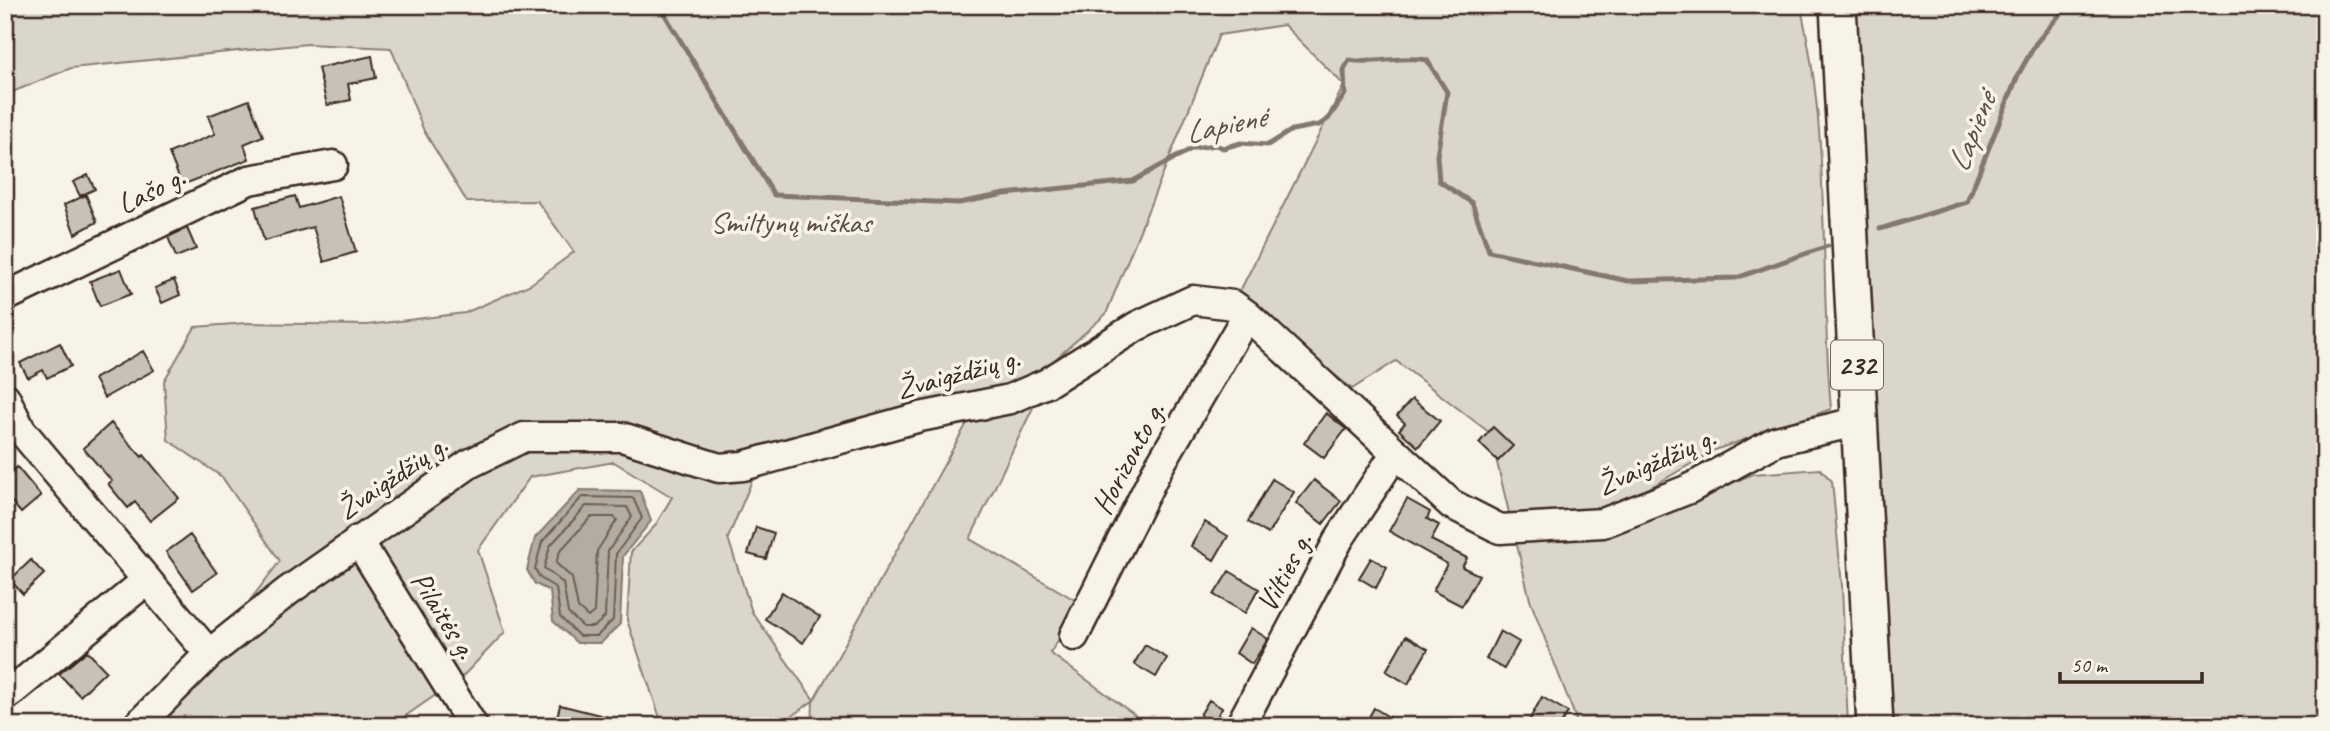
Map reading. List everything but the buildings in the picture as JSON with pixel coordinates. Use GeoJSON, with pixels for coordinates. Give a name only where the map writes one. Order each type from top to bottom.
{"type":"FeatureCollection","features":[{"type":"Feature","properties":{"kind":"main road","name":"232"},"geometry":{"type":"LineString","coordinates":[[1838,5],[1875,726]]}},
{"type":"Feature","properties":{"kind":"street","name":"Lašo g."},"geometry":{"type":"LineString","coordinates":[[5,297],[249,180],[333,165]]}},
{"type":"Feature","properties":{"kind":"street","name":"Žvaigždžių g."},"geometry":{"type":"LineString","coordinates":[[137,726],[209,654],[358,540],[468,464],[524,437],[622,437],[719,468],[743,466],[920,417],[1010,400],[1047,383],[1137,327],[1193,300],[1233,305],[1451,503],[1500,529],[1603,523],[1689,489],[1776,440],[1860,421]]}},
{"type":"Feature","properties":{"kind":"street","name":"Horizonto g."},"geometry":{"type":"LineString","coordinates":[[1074,636],[1158,468],[1247,316]]}},
{"type":"Feature","properties":{"kind":"street"},"geometry":{"type":"LineString","coordinates":[[5,397],[21,430],[209,654]]}},
{"type":"Feature","properties":{"kind":"street","name":"Vilties g."},"geometry":{"type":"LineString","coordinates":[[1240,726],[1339,539],[1395,454]]}},
{"type":"Feature","properties":{"kind":"street","name":"Pilaitės g."},"geometry":{"type":"LineString","coordinates":[[358,540],[473,726]]}},
{"type":"Feature","properties":{"kind":"street"},"geometry":{"type":"LineString","coordinates":[[9,687],[147,580]]}},
{"type":"Feature","properties":{"kind":"green space","name":"Smiltynų miškas"},"geometry":{"type":"Polygon","coordinates":[[[5,5],[1800,5],[1810,54],[1821,155],[1831,409],[1715,450],[1639,494],[1594,510],[1510,517],[1490,433],[1396,361],[1352,389],[1238,295],[1344,85],[1284,25],[1219,35],[1106,314],[1023,388],[756,471],[728,538],[752,612],[814,700],[972,414],[1039,395],[970,539],[1082,604],[1050,653],[1135,715],[1130,726],[812,726],[813,701],[777,726],[677,726],[661,721],[627,620],[631,552],[655,526],[672,497],[614,462],[530,477],[478,550],[505,632],[463,676],[391,726],[165,726],[152,711],[209,654],[280,561],[222,477],[168,440],[164,381],[195,327],[246,323],[367,325],[465,313],[531,284],[574,252],[537,201],[467,202],[424,131],[391,48],[307,44],[71,68],[5,95],[5,5]]]}},
{"type":"Feature","properties":{"kind":"green space"},"geometry":{"type":"Polygon","coordinates":[[[1849,5],[2325,5],[2325,726],[1886,726],[1849,5]]]}},
{"type":"Feature","properties":{"kind":"green space"},"geometry":{"type":"Polygon","coordinates":[[[1820,469],[1832,481],[1842,586],[1848,726],[1572,726],[1576,719],[1530,600],[1516,541],[1642,521],[1753,474],[1820,469]]]}},
{"type":"Feature","properties":{"kind":"water"},"geometry":{"type":"Polygon","coordinates":[[[580,490],[640,491],[651,521],[623,556],[620,624],[601,643],[577,643],[553,621],[550,591],[535,584],[527,570],[535,538],[580,490]]]}},
{"type":"Feature","properties":{"kind":"waterway","name":"Lapienė"},"geometry":{"type":"LineString","coordinates":[[659,5],[774,195],[959,203],[1005,194],[1133,181],[1193,148],[1216,145],[1223,148],[1241,143],[1268,145],[1292,130],[1319,125],[1328,119],[1345,94],[1344,70],[1349,60],[1417,59],[1427,60],[1447,92],[1437,156],[1439,181],[1472,203],[1489,251],[1628,281],[1736,278],[1828,246]]}},
{"type":"Feature","properties":{"kind":"waterway","name":"Lapienė"},"geometry":{"type":"LineString","coordinates":[[1880,229],[1967,202],[2018,75],[2036,43],[2068,5]]}}]}
